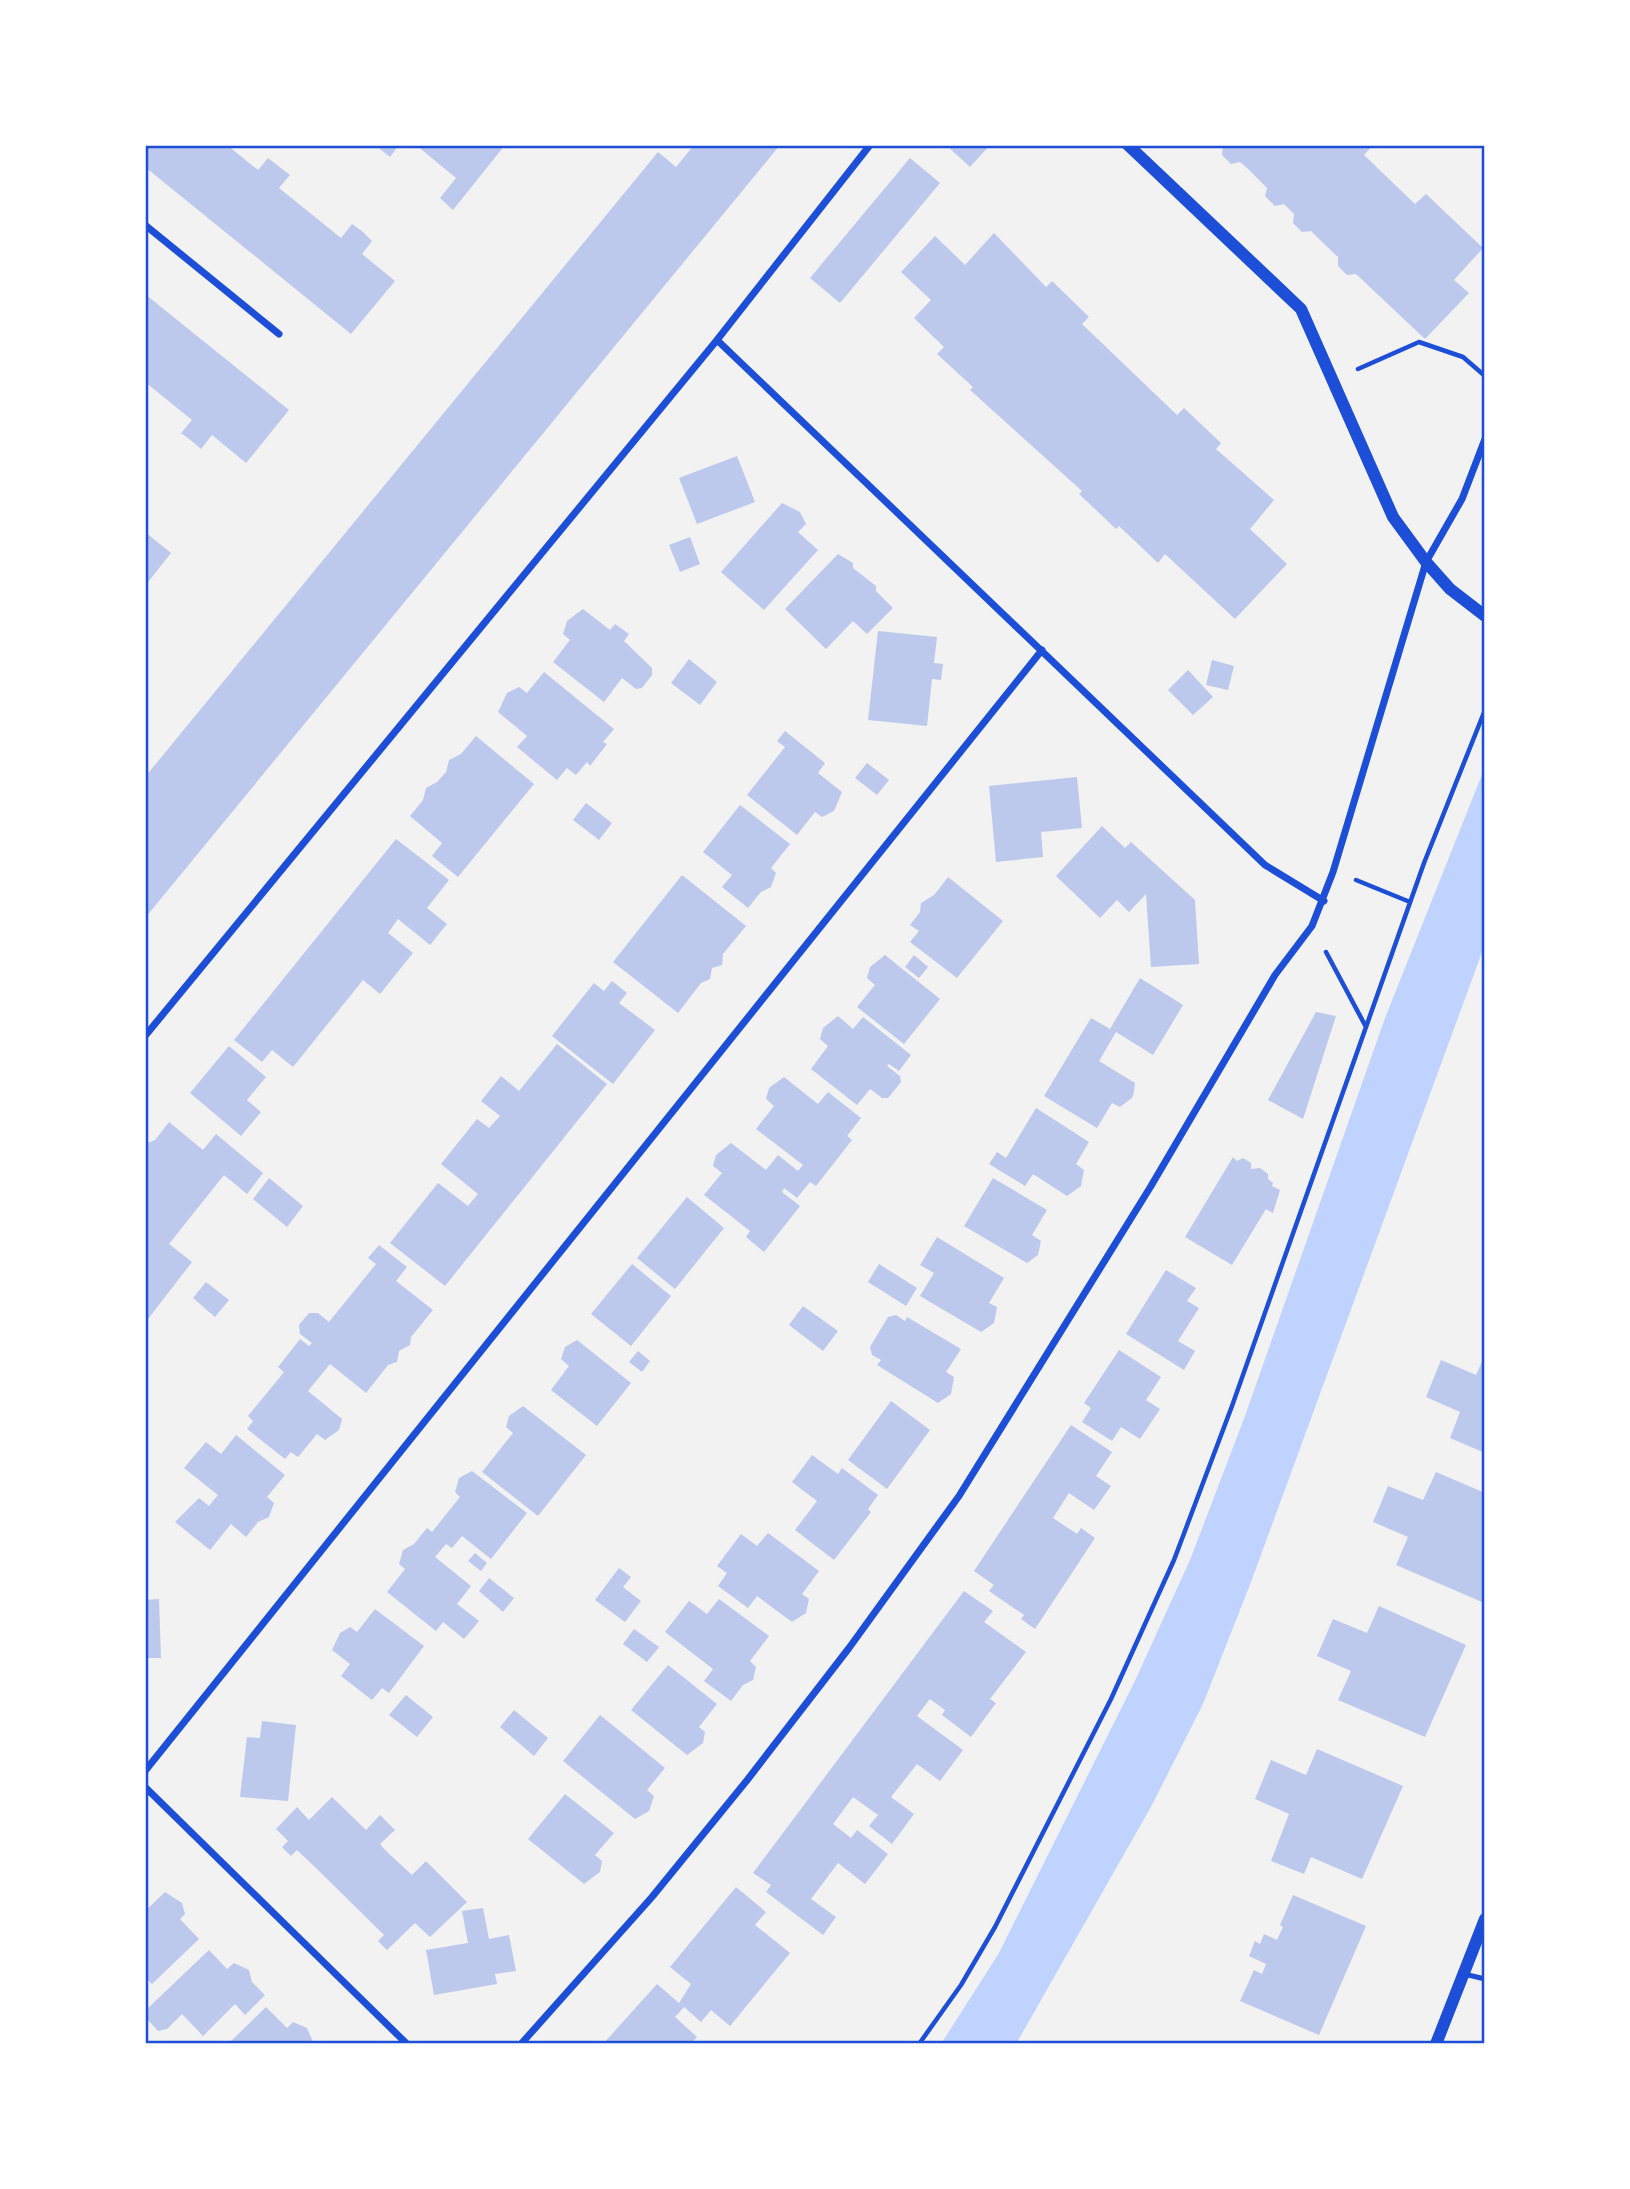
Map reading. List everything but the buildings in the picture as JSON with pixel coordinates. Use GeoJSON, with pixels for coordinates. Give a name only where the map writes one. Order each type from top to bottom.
{"type":"FeatureCollection","features":[{"type":"Feature","properties":{"kind":"street"},"geometry":{"type":"LineString","coordinates":[[145,1036],[717,340],[870,145]]}},
{"type":"Feature","properties":{"kind":"street"},"geometry":{"type":"LineString","coordinates":[[1128,145],[1301,309],[1393,517],[1450,589],[1485,616]]}},
{"type":"Feature","properties":{"kind":"street"},"geometry":{"type":"LineString","coordinates":[[145,225],[279,334]]}},
{"type":"Feature","properties":{"kind":"street"},"geometry":{"type":"LineString","coordinates":[[717,340],[1265,865],[1324,901]]}},
{"type":"Feature","properties":{"kind":"street"},"geometry":{"type":"LineString","coordinates":[[521,2044],[652,1897],[748,1779],[849,1648],[959,1496],[1124,1231],[1275,975],[1312,926],[1324,901],[1426,562],[1462,499],[1485,439]]}},
{"type":"Feature","properties":{"kind":"street"},"geometry":{"type":"LineString","coordinates":[[145,1771],[1042,650]]}},
{"type":"Feature","properties":{"kind":"street"},"geometry":{"type":"LineString","coordinates":[[145,1787],[407,2044]]}},
{"type":"Feature","properties":{"kind":"street"},"geometry":{"type":"LineString","coordinates":[[1436,2044],[1461,1973],[1485,1919]]}},
{"type":"Feature","properties":{"kind":"lane"},"geometry":{"type":"LineString","coordinates":[[1461,1973],[1485,1979]]}},
{"type":"Feature","properties":{"kind":"path"},"geometry":{"type":"LineString","coordinates":[[1332,380],[1419,342],[1463,357],[1485,376]]}},
{"type":"Feature","properties":{"kind":"path"},"geometry":{"type":"LineString","coordinates":[[919,2044],[961,1985],[995,1927],[1111,1699],[1174,1560],[1232,1406],[1410,902],[1485,710]]}},
{"type":"Feature","properties":{"kind":"path"},"geometry":{"type":"LineString","coordinates":[[1333,872],[1410,902]]}},
{"type":"Feature","properties":{"kind":"path"},"geometry":{"type":"LineString","coordinates":[[1312,926],[1367,1028]]}},
{"type":"Feature","properties":{"kind":"water"},"geometry":{"type":"Polygon","coordinates":[[[1485,767],[1485,944],[1251,1582],[1203,1704],[1152,1805],[1016,2044],[941,2044],[999,1953],[1134,1683],[1190,1560],[1245,1416],[1385,1018],[1485,767]]]}}]}
